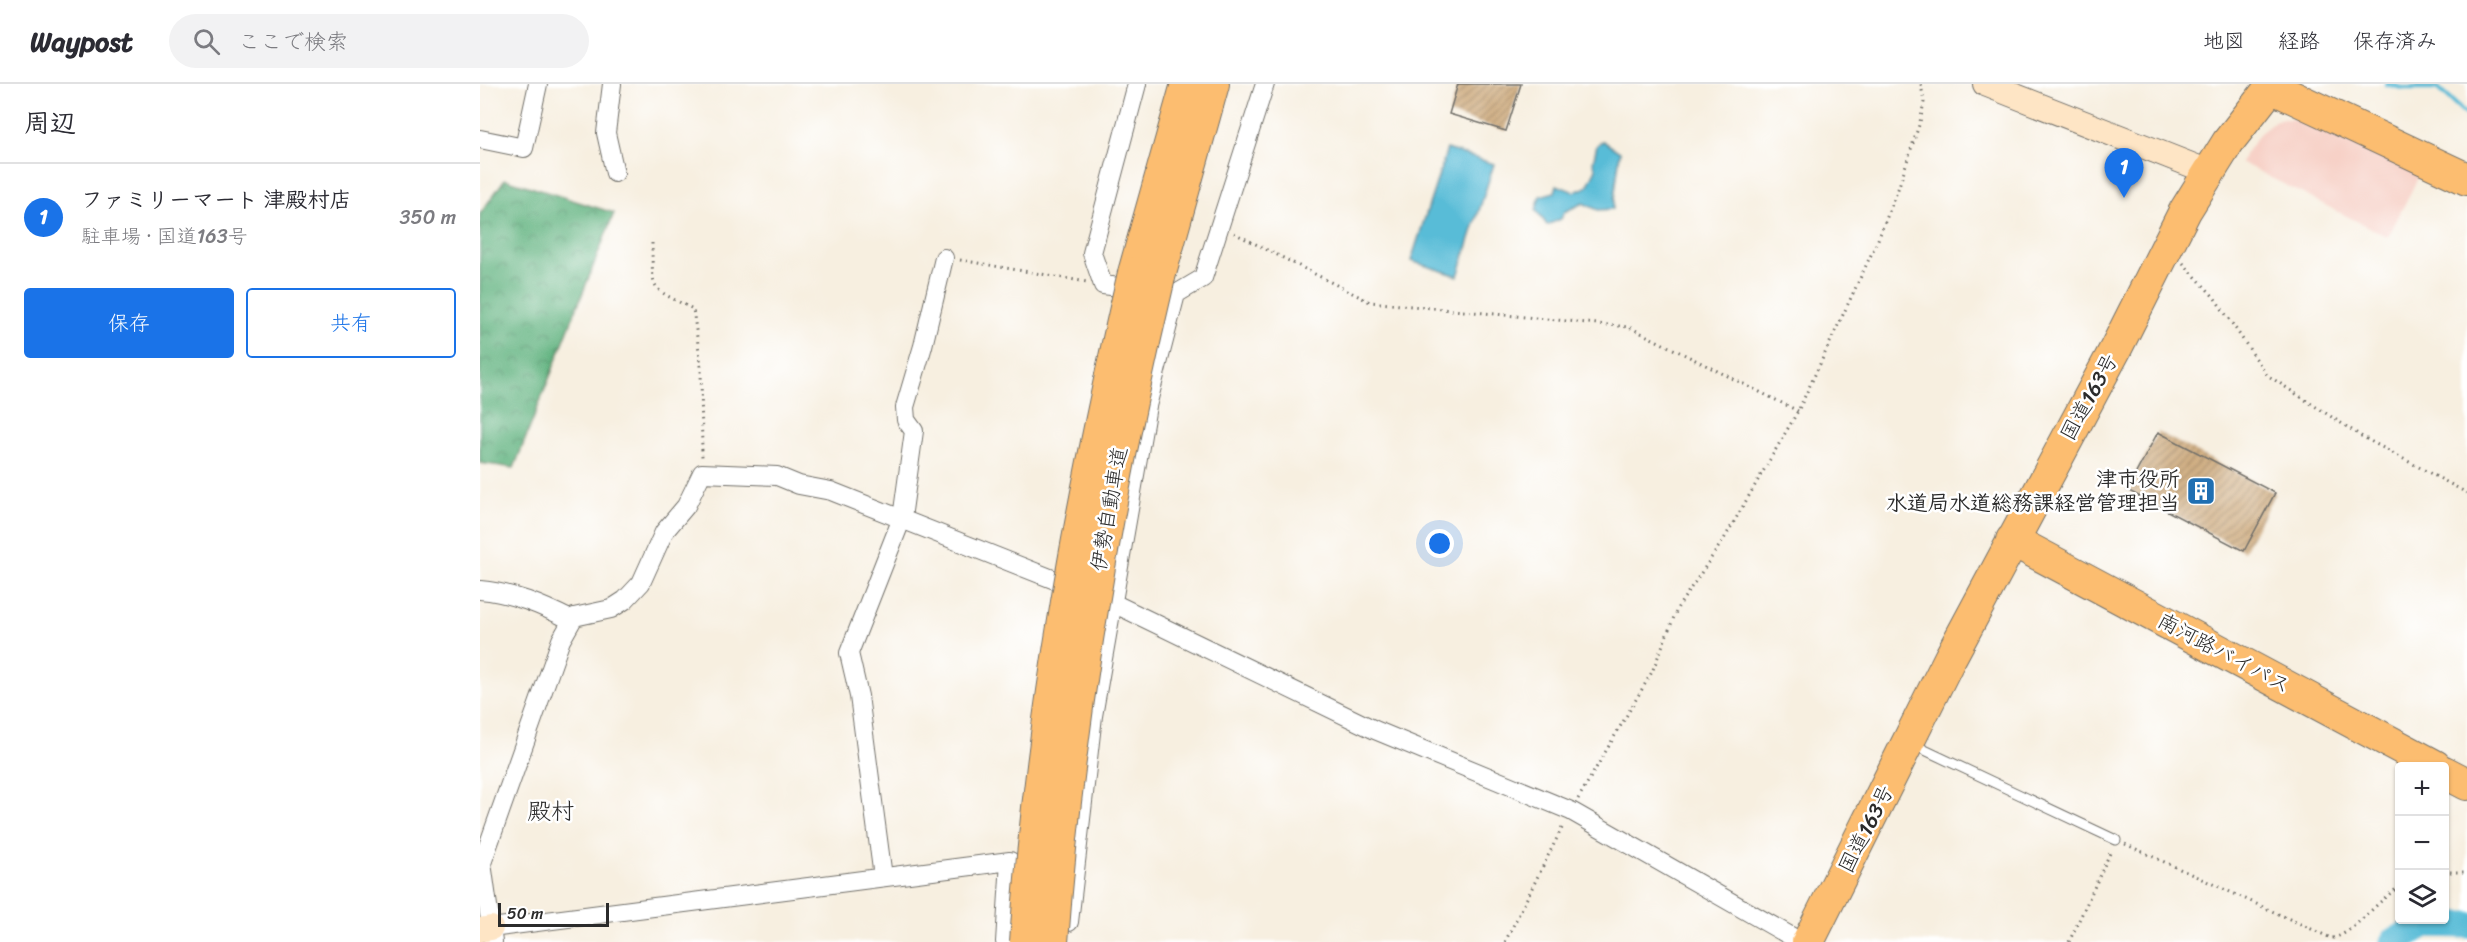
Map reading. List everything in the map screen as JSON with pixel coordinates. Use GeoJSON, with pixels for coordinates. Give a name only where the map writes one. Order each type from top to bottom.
{"type":"FeatureCollection","features":[{"type":"Feature","properties":{"kind":"highway","name":"伊勢自動車道"},"geometry":{"type":"LineString","coordinates":[[1052,942],[1067,780],[1084,653],[1114,478],[1156,281],[1187,84]]}},
{"type":"Feature","properties":{"kind":"highway","name":"伊勢自動車道"},"geometry":{"type":"LineString","coordinates":[[1026,942],[1059,649],[1090,473],[1156,281],[1213,84]]}},
{"type":"Feature","properties":{"kind":"highway","name":"国道163号"},"geometry":{"type":"LineString","coordinates":[[1808,942],[2012,540],[2116,348],[2166,247],[2209,172],[2245,118],[2270,86],[2467,179]]}},
{"type":"Feature","properties":{"kind":"highway","name":"南河路バイパス"},"geometry":{"type":"LineString","coordinates":[[2012,540],[2427,762]]}},
{"type":"Feature","properties":{"kind":"highway","name":"南河路バイパス"},"geometry":{"type":"LineString","coordinates":[[2449,774],[2467,784]]}},
{"type":"Feature","properties":{"kind":"street"},"geometry":{"type":"LineString","coordinates":[[480,139],[524,148],[538,84]]}},
{"type":"Feature","properties":{"kind":"street"},"geometry":{"type":"LineString","coordinates":[[612,84],[606,133],[615,172]]}},
{"type":"Feature","properties":{"kind":"street"},"geometry":{"type":"LineString","coordinates":[[1137,84],[1092,253],[1103,285],[1203,278],[1265,84]]}},
{"type":"Feature","properties":{"kind":"street"},"geometry":{"type":"LineString","coordinates":[[1985,84],[2209,172]]}},
{"type":"Feature","properties":{"kind":"street"},"geometry":{"type":"LineString","coordinates":[[883,877],[859,696],[849,652],[902,518],[914,431],[906,420],[905,406],[923,346],[944,258]]}},
{"type":"Feature","properties":{"kind":"street"},"geometry":{"type":"LineString","coordinates":[[1068,942],[1093,716],[1147,406],[1156,281]]}},
{"type":"Feature","properties":{"kind":"street"},"geometry":{"type":"LineString","coordinates":[[480,590],[513,595],[541,605],[571,620],[612,609],[641,584],[664,532],[686,506],[702,473],[777,476],[799,485],[831,491],[1113,603],[1375,730],[1571,811],[1802,942]]}},
{"type":"Feature","properties":{"kind":"street"},"geometry":{"type":"LineString","coordinates":[[571,620],[550,665],[482,863],[488,933],[1010,861],[1005,942]]}},
{"type":"Feature","properties":{"kind":"lane"},"geometry":{"type":"LineString","coordinates":[[1910,743],[2116,840]]}},
{"type":"Feature","properties":{"kind":"path"},"geometry":{"type":"LineString","coordinates":[[1505,942],[1521,906],[1571,811],[1652,672],[1678,607],[1724,539],[1798,411],[1877,242],[1898,189],[1920,122],[1923,102],[1921,84]]}},
{"type":"Feature","properties":{"kind":"path"},"geometry":{"type":"LineString","coordinates":[[1220,226],[1370,302],[1629,327],[1798,411]]}},
{"type":"Feature","properties":{"kind":"path"},"geometry":{"type":"LineString","coordinates":[[652,243],[653,284],[657,291],[693,309],[701,365],[702,473]]}},
{"type":"Feature","properties":{"kind":"path"},"geometry":{"type":"LineString","coordinates":[[2166,247],[2214,297],[2267,375],[2361,436],[2467,493]]}},
{"type":"Feature","properties":{"kind":"path"},"geometry":{"type":"LineString","coordinates":[[944,258],[1103,285]]}},
{"type":"Feature","properties":{"kind":"path"},"geometry":{"type":"LineString","coordinates":[[2069,942],[2116,840],[2331,938],[2346,932],[2375,904],[2395,890]]}},
{"type":"Feature","properties":{"kind":"path"},"geometry":{"type":"LineString","coordinates":[[2449,872],[2467,872]]}},
{"type":"Feature","properties":{"kind":"shaded area"},"geometry":{"type":"Polygon","coordinates":[[[2283,119],[2297,119],[2421,172],[2388,237],[2240,162],[2259,134],[2274,122],[2283,119]]]}},
{"type":"Feature","properties":{"kind":"green space"},"geometry":{"type":"Polygon","coordinates":[[[505,179],[614,213],[514,468],[480,463],[480,214],[505,179]]]}},
{"type":"Feature","properties":{"kind":"water"},"geometry":{"type":"Polygon","coordinates":[[[1603,141],[1620,152],[1613,209],[1598,210],[1583,203],[1564,212],[1561,219],[1547,225],[1536,210],[1540,196],[1555,192],[1557,185],[1574,192],[1587,187],[1596,169],[1593,162],[1597,145],[1603,141]]]}},
{"type":"Feature","properties":{"kind":"water"},"geometry":{"type":"Polygon","coordinates":[[[1447,149],[1494,164],[1458,276],[1411,261],[1447,149]]]}},
{"type":"Feature","properties":{"kind":"building"},"geometry":{"type":"Polygon","coordinates":[[[1458,84],[1521,84],[1506,131],[1449,114],[1458,84]]]}},
{"type":"Feature","properties":{"kind":"building","name":"津市役所 水道局水道総務課経営管理担当"},"geometry":{"type":"Polygon","coordinates":[[[2158,432],[2275,493],[2244,551],[2127,490],[2158,432]]]}},
{"type":"Feature","properties":{"kind":"waterway"},"geometry":{"type":"LineString","coordinates":[[2387,84],[2402,88],[2438,88],[2467,115]]}},
{"type":"Feature","properties":{"kind":"waterway"},"geometry":{"type":"LineString","coordinates":[[2393,942],[2425,924],[2467,925]]}},
{"type":"Feature","properties":{"kind":"place","name":"ファミリーマート 津殿村店"},"geometry":{"type":"Point","coordinates":[2124,198]}},
{"type":"Feature","properties":{"kind":"place","name":"津市役所 水道局水道総務課経営管理担当"},"geometry":{"type":"Point","coordinates":[2201,491]}},
{"type":"Feature","properties":{"kind":"district","name":"殿村"},"geometry":{"type":"Point","coordinates":[551,811]}}]}
